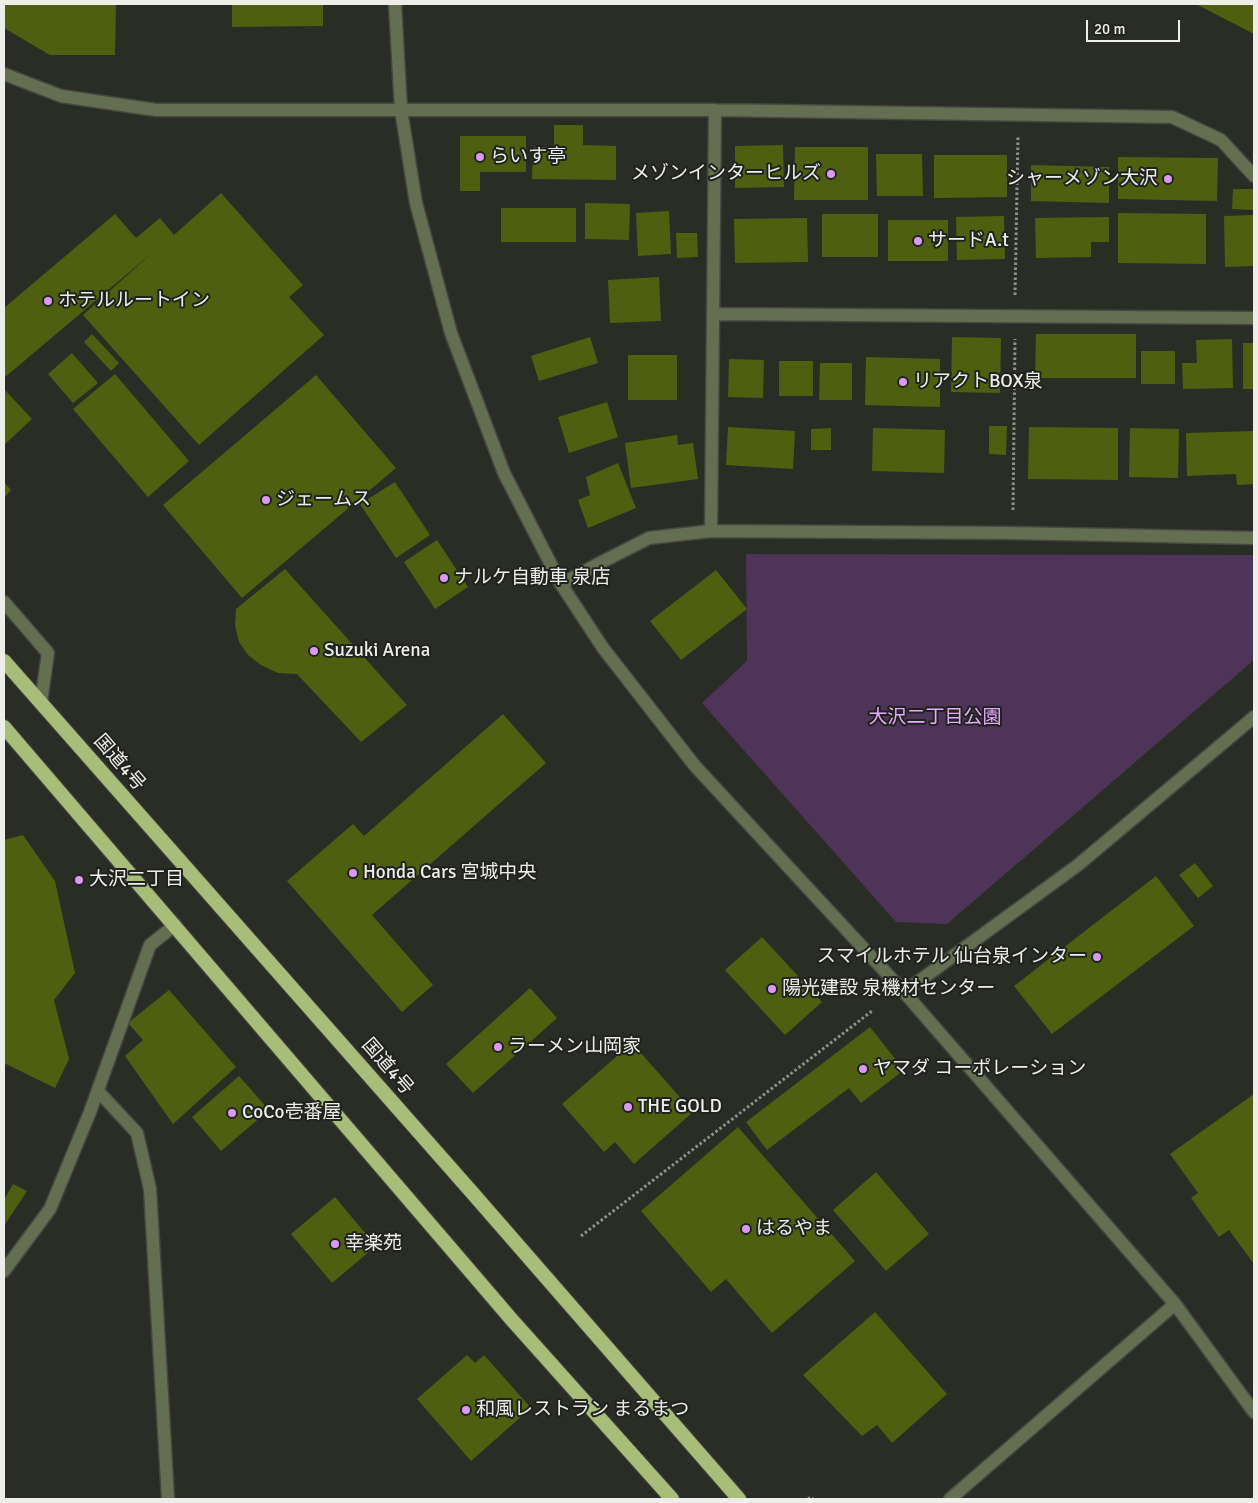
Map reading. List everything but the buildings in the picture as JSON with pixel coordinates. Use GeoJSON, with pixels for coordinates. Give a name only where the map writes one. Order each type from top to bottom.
{"type":"FeatureCollection","features":[{"type":"Feature","properties":{"kind":"highway","name":"国道4号"},"geometry":{"type":"LineString","coordinates":[[4,661],[739,1499]]}},
{"type":"Feature","properties":{"kind":"highway"},"geometry":{"type":"LineString","coordinates":[[4,726],[506,1313],[672,1499]]}},
{"type":"Feature","properties":{"kind":"street"},"geometry":{"type":"LineString","coordinates":[[396,4],[400,110],[416,203],[451,333],[504,473],[561,584],[603,648],[695,766],[904,992],[1175,1304],[1254,1412]]}},
{"type":"Feature","properties":{"kind":"street"},"geometry":{"type":"LineString","coordinates":[[4,74],[61,96],[156,110],[715,110],[1172,117],[1221,140],[1254,176]]}},
{"type":"Feature","properties":{"kind":"street"},"geometry":{"type":"LineString","coordinates":[[711,530],[715,110]]}},
{"type":"Feature","properties":{"kind":"street"},"geometry":{"type":"LineString","coordinates":[[712,314],[1254,318]]}},
{"type":"Feature","properties":{"kind":"street"},"geometry":{"type":"LineString","coordinates":[[561,584],[649,538],[711,530],[1254,538]]}},
{"type":"Feature","properties":{"kind":"street"},"geometry":{"type":"LineString","coordinates":[[4,602],[48,653],[40,702]]}},
{"type":"Feature","properties":{"kind":"street"},"geometry":{"type":"LineString","coordinates":[[904,992],[1078,865],[1254,717]]}},
{"type":"Feature","properties":{"kind":"street"},"geometry":{"type":"LineString","coordinates":[[4,1271],[50,1209],[98,1091],[150,946],[175,925]]}},
{"type":"Feature","properties":{"kind":"street"},"geometry":{"type":"LineString","coordinates":[[98,1091],[137,1133],[150,1189],[168,1499]]}},
{"type":"Feature","properties":{"kind":"street"},"geometry":{"type":"LineString","coordinates":[[950,1499],[1175,1304]]}},
{"type":"Feature","properties":{"kind":"path"},"geometry":{"type":"LineString","coordinates":[[1012,533],[1018,114]]}},
{"type":"Feature","properties":{"kind":"path"},"geometry":{"type":"LineString","coordinates":[[580,1236],[872,1010]]}},
{"type":"Feature","properties":{"kind":"path"},"geometry":{"type":"LineString","coordinates":[[808,1499],[810,1497],[813,1499]]}},
{"type":"Feature","properties":{"kind":"green space","name":"大沢二丁目公園"},"geometry":{"type":"Polygon","coordinates":[[[746,554],[1254,555],[1254,660],[947,924],[896,922],[702,703],[747,661],[746,554]]]}},
{"type":"Feature","properties":{"kind":"place","name":"らいす亭"},"geometry":{"type":"Point","coordinates":[480,157]}},
{"type":"Feature","properties":{"kind":"place","name":"メゾンインターヒルズ"},"geometry":{"type":"Point","coordinates":[831,174]}},
{"type":"Feature","properties":{"kind":"place","name":"シャーメゾン大沢"},"geometry":{"type":"Point","coordinates":[1168,179]}},
{"type":"Feature","properties":{"kind":"place","name":"サードA.t"},"geometry":{"type":"Point","coordinates":[918,241]}},
{"type":"Feature","properties":{"kind":"place","name":"ホテルルートイン"},"geometry":{"type":"Point","coordinates":[48,301]}},
{"type":"Feature","properties":{"kind":"place","name":"リアクトBOX泉"},"geometry":{"type":"Point","coordinates":[903,382]}},
{"type":"Feature","properties":{"kind":"place","name":"ジェームス"},"geometry":{"type":"Point","coordinates":[266,500]}},
{"type":"Feature","properties":{"kind":"place","name":"ナルケ自動車 泉店"},"geometry":{"type":"Point","coordinates":[444,578]}},
{"type":"Feature","properties":{"kind":"place","name":"Suzuki Arena"},"geometry":{"type":"Point","coordinates":[314,651]}},
{"type":"Feature","properties":{"kind":"place","name":"Honda Cars 宮城中央"},"geometry":{"type":"Point","coordinates":[353,873]}},
{"type":"Feature","properties":{"kind":"place","name":"大沢二丁目"},"geometry":{"type":"Point","coordinates":[79,880]}},
{"type":"Feature","properties":{"kind":"place","name":"スマイルホテル 仙台泉インター"},"geometry":{"type":"Point","coordinates":[1097,957]}},
{"type":"Feature","properties":{"kind":"place","name":"陽光建設 泉機材センター"},"geometry":{"type":"Point","coordinates":[772,989]}},
{"type":"Feature","properties":{"kind":"place","name":"ラーメン山岡家"},"geometry":{"type":"Point","coordinates":[498,1047]}},
{"type":"Feature","properties":{"kind":"place","name":"ヤマダ コーポレーション"},"geometry":{"type":"Point","coordinates":[863,1069]}},
{"type":"Feature","properties":{"kind":"place","name":"THE GOLD"},"geometry":{"type":"Point","coordinates":[628,1107]}},
{"type":"Feature","properties":{"kind":"place","name":"CoCo壱番屋"},"geometry":{"type":"Point","coordinates":[232,1113]}},
{"type":"Feature","properties":{"kind":"place","name":"はるやま"},"geometry":{"type":"Point","coordinates":[746,1229]}},
{"type":"Feature","properties":{"kind":"place","name":"幸楽苑"},"geometry":{"type":"Point","coordinates":[335,1244]}},
{"type":"Feature","properties":{"kind":"place","name":"和風レストラン まるまつ"},"geometry":{"type":"Point","coordinates":[466,1410]}}]}
